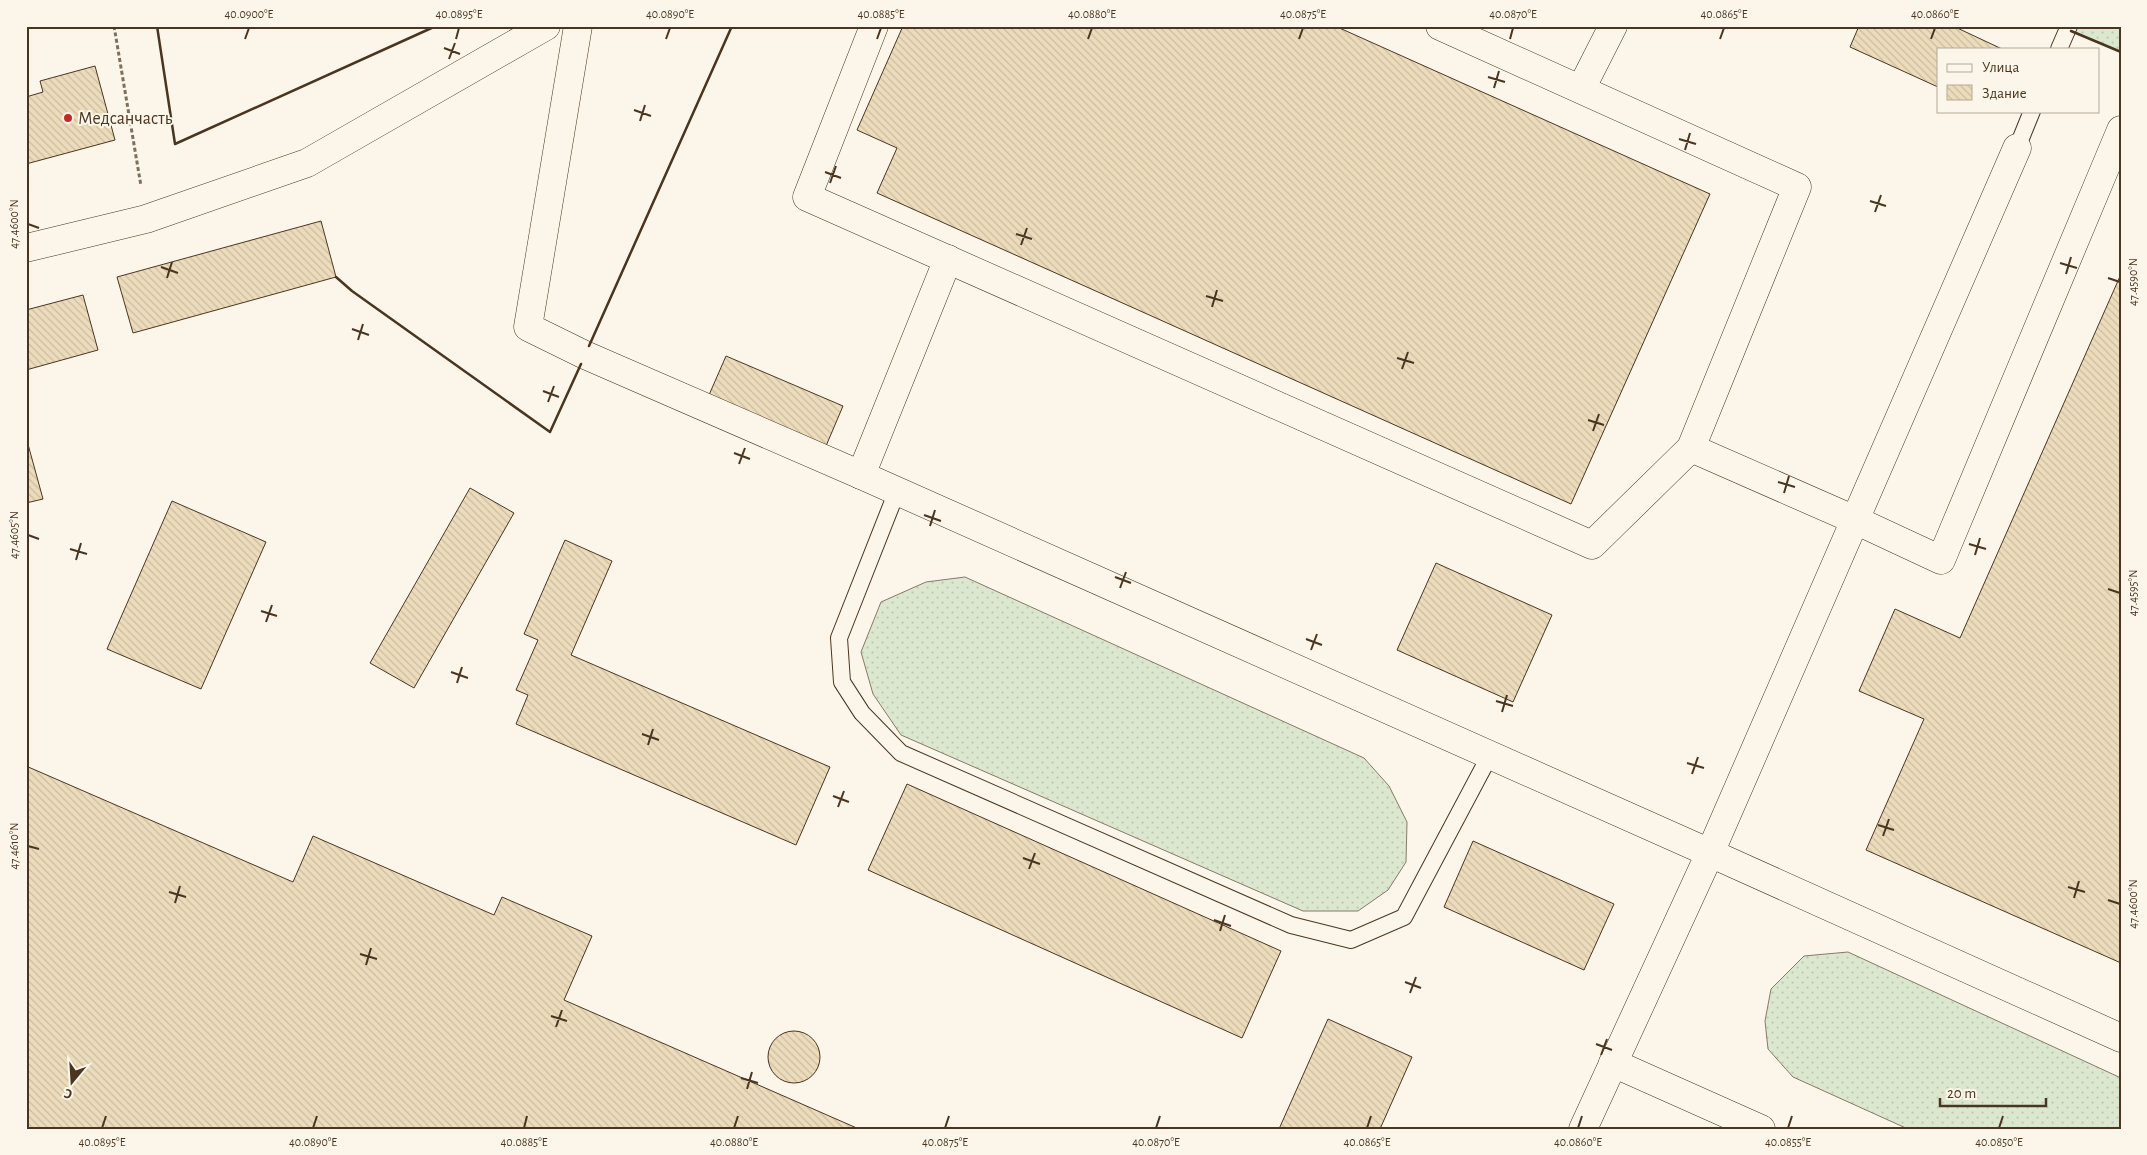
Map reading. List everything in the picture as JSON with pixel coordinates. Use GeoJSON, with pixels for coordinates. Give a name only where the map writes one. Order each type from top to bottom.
{"type":"FeatureCollection","features":[{"type":"Feature","properties":{"kind":"street"},"geometry":{"type":"LineString","coordinates":[[26,248],[146,219],[307,163],[546,26]]}},
{"type":"Feature","properties":{"kind":"street"},"geometry":{"type":"LineString","coordinates":[[578,26],[528,327],[585,355],[897,491],[2121,1038]]}},
{"type":"Feature","properties":{"kind":"street"},"geometry":{"type":"LineString","coordinates":[[874,26],[807,197],[1592,545],[1691,448],[1797,187],[1440,26]]}},
{"type":"Feature","properties":{"kind":"street"},"geometry":{"type":"LineString","coordinates":[[1581,89],[1613,26]]}},
{"type":"Feature","properties":{"kind":"street"},"geometry":{"type":"LineString","coordinates":[[1691,448],[1941,560],[2121,130]]}},
{"type":"Feature","properties":{"kind":"street"},"geometry":{"type":"LineString","coordinates":[[1583,1129],[1710,853],[2017,148]]}},
{"type":"Feature","properties":{"kind":"street"},"geometry":{"type":"LineString","coordinates":[[861,475],[948,259]]}},
{"type":"Feature","properties":{"kind":"street"},"geometry":{"type":"LineString","coordinates":[[1613,1063],[1761,1129]]}},
{"type":"Feature","properties":{"kind":"lane"},"geometry":{"type":"LineString","coordinates":[[2059,48],[2069,26]]}},
{"type":"Feature","properties":{"kind":"lane"},"geometry":{"type":"LineString","coordinates":[[2017,148],[2032,112]]}},
{"type":"Feature","properties":{"kind":"lane"},"geometry":{"type":"LineString","coordinates":[[897,491],[839,638],[842,682],[862,713],[901,753],[1291,925],[1352,940],[1404,917],[1490,755]]}},
{"type":"Feature","properties":{"kind":"path"},"geometry":{"type":"LineString","coordinates":[[114,26],[146,219]]}},
{"type":"Feature","properties":{"kind":"green space"},"geometry":{"type":"Polygon","coordinates":[[[2064,26],[2121,26],[2121,52],[2068,29],[2064,26]]]}},
{"type":"Feature","properties":{"kind":"green space"},"geometry":{"type":"Polygon","coordinates":[[[965,577],[1364,758],[1389,786],[1407,822],[1406,862],[1388,890],[1358,911],[1303,911],[901,735],[873,694],[861,652],[881,602],[926,582],[965,577]]]}},
{"type":"Feature","properties":{"kind":"green space"},"geometry":{"type":"Polygon","coordinates":[[[1848,952],[2121,1078],[2121,1129],[1908,1129],[1793,1077],[1768,1049],[1765,1021],[1771,989],[1804,956],[1848,952]]]}},
{"type":"Feature","properties":{"kind":"building"},"geometry":{"type":"Polygon","coordinates":[[[903,26],[1335,26],[1710,194],[1571,504],[877,193],[897,148],[857,130],[903,26]]]}},
{"type":"Feature","properties":{"kind":"building"},"geometry":{"type":"Polygon","coordinates":[[[1859,26],[1953,26],[2000,48],[1937,48],[1937,87],[1850,47],[1859,26]]]}},
{"type":"Feature","properties":{"kind":"building","name":"Медсанчасть"},"geometry":{"type":"Polygon","coordinates":[[[95,66],[115,140],[26,164],[26,97],[43,92],[40,81],[95,66]]]}},
{"type":"Feature","properties":{"kind":"building"},"geometry":{"type":"Polygon","coordinates":[[[321,221],[336,277],[133,333],[117,277],[321,221]]]}},
{"type":"Feature","properties":{"kind":"building"},"geometry":{"type":"Polygon","coordinates":[[[2121,274],[2121,963],[1866,850],[1924,719],[1859,691],[1895,609],[1960,638],[2121,274]]]}},
{"type":"Feature","properties":{"kind":"building"},"geometry":{"type":"Polygon","coordinates":[[[83,295],[98,350],[26,370],[26,310],[83,295]]]}},
{"type":"Feature","properties":{"kind":"building"},"geometry":{"type":"Polygon","coordinates":[[[726,356],[843,406],[826,446],[709,395],[726,356]]]}},
{"type":"Feature","properties":{"kind":"building"},"geometry":{"type":"Polygon","coordinates":[[[26,437],[43,499],[26,503],[26,437]]]}},
{"type":"Feature","properties":{"kind":"building"},"geometry":{"type":"Polygon","coordinates":[[[470,488],[514,513],[414,688],[370,663],[470,488]]]}},
{"type":"Feature","properties":{"kind":"building"},"geometry":{"type":"Polygon","coordinates":[[[172,501],[266,542],[201,689],[107,649],[172,501]]]}},
{"type":"Feature","properties":{"kind":"building"},"geometry":{"type":"Polygon","coordinates":[[[565,540],[612,561],[571,655],[830,767],[796,845],[516,724],[528,695],[516,690],[538,640],[524,634],[565,540]]]}},
{"type":"Feature","properties":{"kind":"building"},"geometry":{"type":"Polygon","coordinates":[[[1436,563],[1552,615],[1513,702],[1397,650],[1436,563]]]}},
{"type":"Feature","properties":{"kind":"building"},"geometry":{"type":"Polygon","coordinates":[[[26,766],[293,882],[313,836],[494,915],[502,897],[592,936],[564,1000],[859,1129],[26,1129],[26,766]]]}},
{"type":"Feature","properties":{"kind":"building"},"geometry":{"type":"Polygon","coordinates":[[[907,784],[1281,951],[1242,1038],[868,870],[907,784]]]}},
{"type":"Feature","properties":{"kind":"building"},"geometry":{"type":"Polygon","coordinates":[[[1473,841],[1614,904],[1584,970],[1444,907],[1473,841]]]}},
{"type":"Feature","properties":{"kind":"building"},"geometry":{"type":"Polygon","coordinates":[[[1328,1019],[1412,1057],[1380,1129],[1279,1129],[1328,1019]]]}},
{"type":"Feature","properties":{"kind":"building"},"geometry":{"type":"Polygon","coordinates":[[[794,1031],[808,1035],[816,1043],[820,1057],[816,1071],[808,1079],[794,1083],[780,1079],[772,1071],[768,1057],[772,1043],[780,1035],[794,1031]]]}},
{"type":"Feature","properties":{"kind":"wall"},"geometry":{"type":"LineString","coordinates":[[157,26],[175,144],[436,26]]}},
{"type":"Feature","properties":{"kind":"wall"},"geometry":{"type":"LineString","coordinates":[[589,346],[732,26]]}},
{"type":"Feature","properties":{"kind":"wall"},"geometry":{"type":"LineString","coordinates":[[2071,31],[2121,52]]}},
{"type":"Feature","properties":{"kind":"wall"},"geometry":{"type":"LineString","coordinates":[[336,277],[352,291],[550,432],[581,364]]}},
{"type":"Feature","properties":{"kind":"place","name":"Медсанчасть"},"geometry":{"type":"Point","coordinates":[68,118]}}]}
